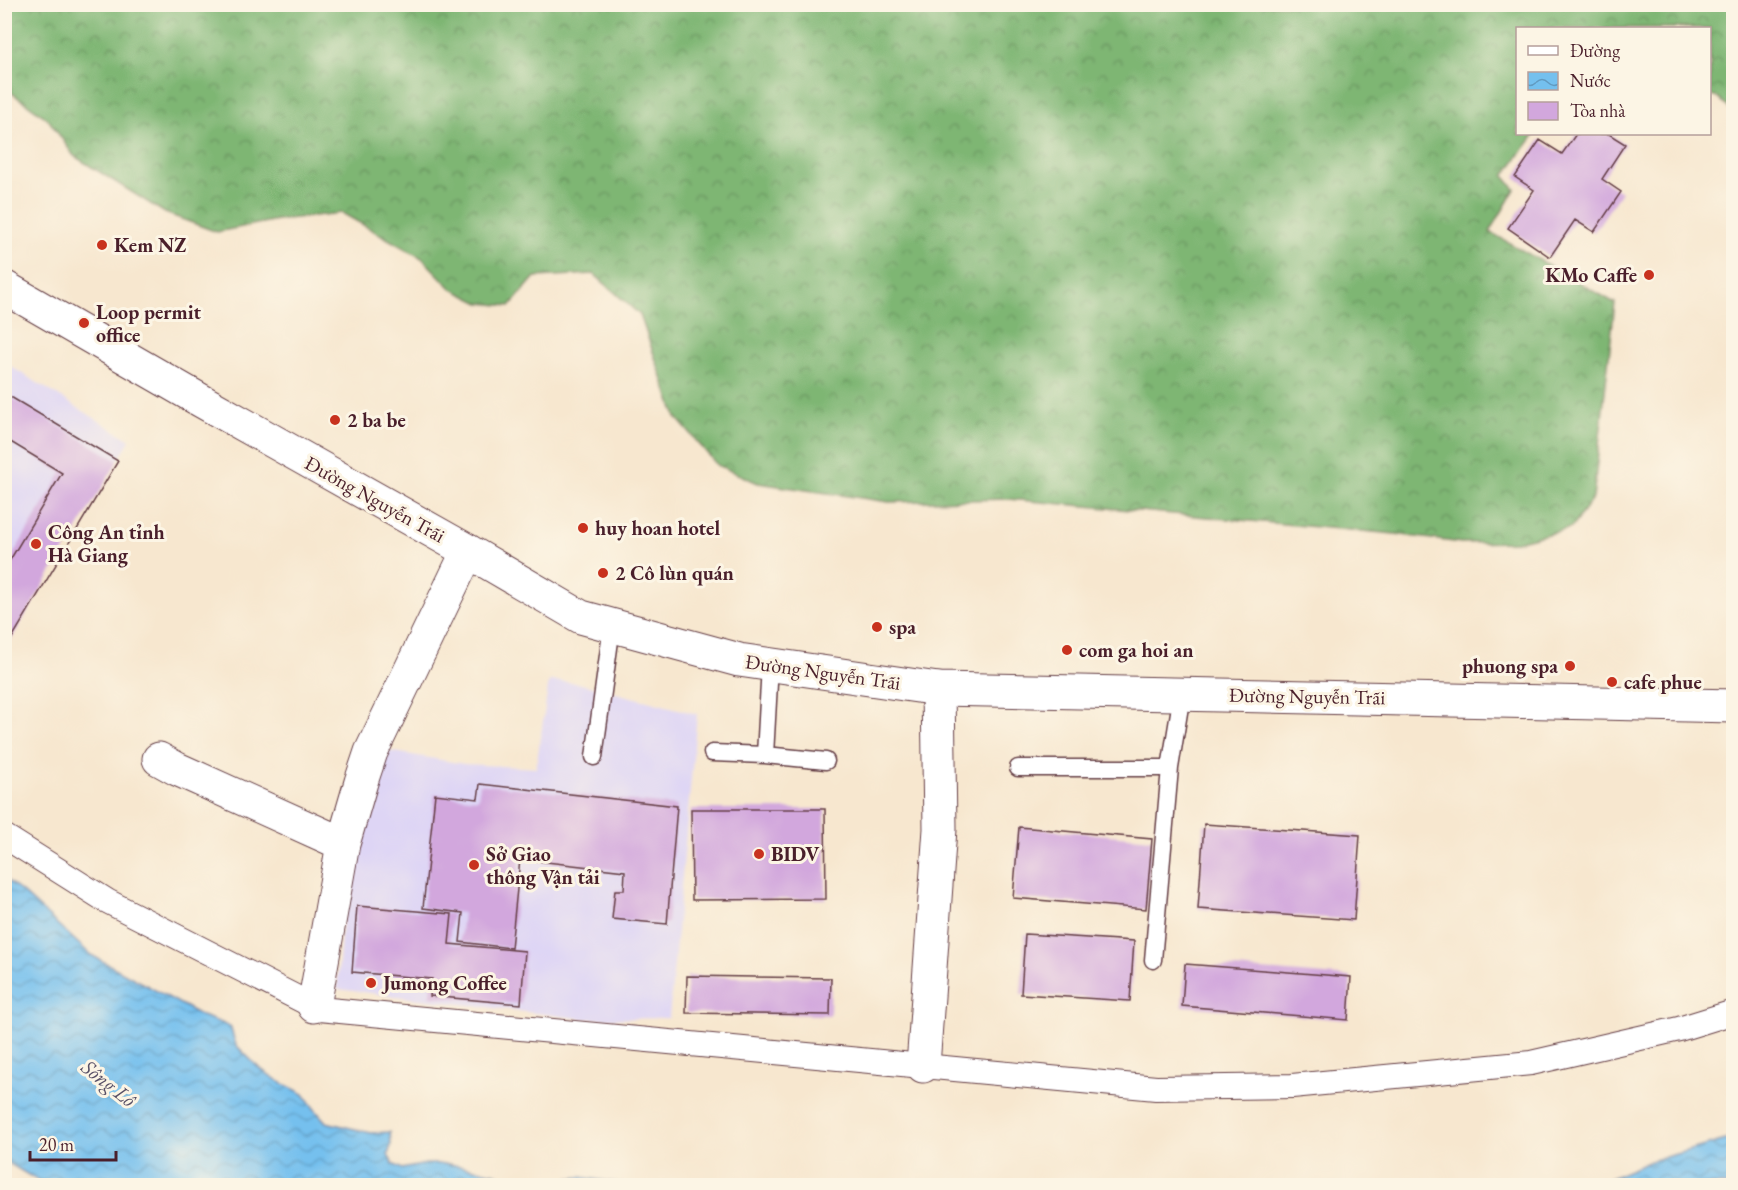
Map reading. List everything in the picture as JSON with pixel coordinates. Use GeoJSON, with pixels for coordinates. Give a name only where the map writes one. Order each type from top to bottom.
{"type":"FeatureCollection","features":[{"type":"Feature","properties":{"kind":"main road","name":"Đường Nguyễn Trãi"},"geometry":{"type":"LineString","coordinates":[[4,287],[581,617],[739,660],[938,689],[1734,706]]}},
{"type":"Feature","properties":{"kind":"main road"},"geometry":{"type":"LineString","coordinates":[[314,1006],[343,844],[371,752],[468,551]]}},
{"type":"Feature","properties":{"kind":"main road"},"geometry":{"type":"LineString","coordinates":[[923,1066],[940,830],[938,689]]}},
{"type":"Feature","properties":{"kind":"main road"},"geometry":{"type":"LineString","coordinates":[[159,759],[343,844]]}},
{"type":"Feature","properties":{"kind":"street"},"geometry":{"type":"LineString","coordinates":[[4,836],[107,902],[319,1009],[1156,1088],[1292,1086],[1531,1063],[1679,1029],[1734,1012]]}},
{"type":"Feature","properties":{"kind":"lane"},"geometry":{"type":"LineString","coordinates":[[594,758],[612,626]]}},
{"type":"Feature","properties":{"kind":"lane"},"geometry":{"type":"LineString","coordinates":[[765,755],[770,665]]}},
{"type":"Feature","properties":{"kind":"lane"},"geometry":{"type":"LineString","coordinates":[[1153,960],[1170,768],[1182,694]]}},
{"type":"Feature","properties":{"kind":"lane"},"geometry":{"type":"LineString","coordinates":[[712,753],[826,761]]}},
{"type":"Feature","properties":{"kind":"lane"},"geometry":{"type":"LineString","coordinates":[[1018,768],[1170,768]]}},
{"type":"Feature","properties":{"kind":"shaded area","name":"Công An tỉnh Hà Giang"},"geometry":{"type":"Polygon","coordinates":[[[5,363],[130,440],[5,648],[5,363]]]}},
{"type":"Feature","properties":{"kind":"shaded area"},"geometry":{"type":"Polygon","coordinates":[[[549,681],[577,683],[697,714],[669,1018],[585,1019],[337,989],[353,844],[383,750],[464,764],[536,768],[549,681]]]}},
{"type":"Feature","properties":{"kind":"green space"},"geometry":{"type":"Polygon","coordinates":[[[5,4],[1733,5],[1733,113],[1719,98],[1711,96],[1711,27],[1516,27],[1516,135],[1534,135],[1504,176],[1515,189],[1490,232],[1615,303],[1593,498],[1571,528],[1516,542],[1461,543],[1395,534],[1008,499],[889,502],[758,483],[717,465],[676,417],[640,315],[594,274],[535,277],[510,306],[480,303],[452,289],[422,258],[342,213],[277,220],[217,232],[165,213],[74,156],[48,119],[5,88],[5,4]]]}},
{"type":"Feature","properties":{"kind":"water","name":"Sông Lô"},"geometry":{"type":"Polygon","coordinates":[[[5,879],[91,955],[202,1016],[230,1026],[236,1045],[259,1068],[304,1094],[326,1122],[371,1133],[390,1132],[391,1144],[388,1155],[393,1164],[402,1169],[426,1164],[449,1164],[495,1173],[516,1185],[45,1185],[5,1161],[5,879]]]}},
{"type":"Feature","properties":{"kind":"water"},"geometry":{"type":"Polygon","coordinates":[[[1733,1138],[1733,1185],[1594,1185],[1651,1161],[1733,1138]]]}},
{"type":"Feature","properties":{"kind":"water"},"geometry":{"type":"Polygon","coordinates":[[[581,1177],[632,1185],[542,1185],[581,1177]]]}},
{"type":"Feature","properties":{"kind":"building"},"geometry":{"type":"Polygon","coordinates":[[[1575,135],[1611,135],[1625,144],[1602,179],[1621,192],[1594,232],[1575,220],[1550,257],[1508,228],[1534,190],[1515,177],[1540,140],[1562,154],[1575,135]]]}},
{"type":"Feature","properties":{"kind":"building"},"geometry":{"type":"Polygon","coordinates":[[[4,393],[118,461],[9,643],[4,640],[4,570],[62,473],[4,438],[4,393]]]}},
{"type":"Feature","properties":{"kind":"building","name":"Sở Giao thông Vận tải"},"geometry":{"type":"Polygon","coordinates":[[[480,784],[677,806],[667,924],[612,919],[615,890],[624,890],[625,871],[520,859],[511,948],[460,942],[463,913],[423,908],[435,794],[478,799],[480,784]]]}},
{"type":"Feature","properties":{"kind":"building","name":"BIDV"},"geometry":{"type":"Polygon","coordinates":[[[691,809],[825,809],[826,899],[692,900],[691,809]]]}},
{"type":"Feature","properties":{"kind":"building"},"geometry":{"type":"Polygon","coordinates":[[[1204,824],[1360,835],[1354,920],[1198,909],[1204,824]]]}},
{"type":"Feature","properties":{"kind":"building"},"geometry":{"type":"Polygon","coordinates":[[[1019,827],[1152,839],[1146,909],[1013,898],[1019,827]]]}},
{"type":"Feature","properties":{"kind":"building"},"geometry":{"type":"Polygon","coordinates":[[[357,906],[452,914],[449,944],[525,951],[521,1004],[430,996],[432,979],[352,972],[357,906]]]}},
{"type":"Feature","properties":{"kind":"building"},"geometry":{"type":"Polygon","coordinates":[[[1025,934],[1134,941],[1130,1001],[1021,994],[1025,934]]]}},
{"type":"Feature","properties":{"kind":"building"},"geometry":{"type":"Polygon","coordinates":[[[1185,964],[1351,977],[1348,1020],[1182,1006],[1185,964]]]}},
{"type":"Feature","properties":{"kind":"building"},"geometry":{"type":"Polygon","coordinates":[[[687,976],[831,978],[830,1015],[686,1013],[687,976]]]}},
{"type":"Feature","properties":{"kind":"place","name":"Kem NZ"},"geometry":{"type":"Point","coordinates":[102,245]}},
{"type":"Feature","properties":{"kind":"place","name":"KMo Caffe"},"geometry":{"type":"Point","coordinates":[1649,275]}},
{"type":"Feature","properties":{"kind":"place","name":"Loop permit office"},"geometry":{"type":"Point","coordinates":[84,323]}},
{"type":"Feature","properties":{"kind":"place","name":"2 ba be"},"geometry":{"type":"Point","coordinates":[335,420]}},
{"type":"Feature","properties":{"kind":"place","name":"huy hoan hotel"},"geometry":{"type":"Point","coordinates":[583,528]}},
{"type":"Feature","properties":{"kind":"place","name":"Công An tỉnh Hà Giang"},"geometry":{"type":"Point","coordinates":[36,544]}},
{"type":"Feature","properties":{"kind":"place","name":"2 Cô lùn quán"},"geometry":{"type":"Point","coordinates":[603,573]}},
{"type":"Feature","properties":{"kind":"place","name":"spa"},"geometry":{"type":"Point","coordinates":[877,627]}},
{"type":"Feature","properties":{"kind":"place","name":"com ga hoi an"},"geometry":{"type":"Point","coordinates":[1067,650]}},
{"type":"Feature","properties":{"kind":"place","name":"phuong spa"},"geometry":{"type":"Point","coordinates":[1570,666]}},
{"type":"Feature","properties":{"kind":"place","name":"cafe phue"},"geometry":{"type":"Point","coordinates":[1612,682]}},
{"type":"Feature","properties":{"kind":"place","name":"BIDV"},"geometry":{"type":"Point","coordinates":[759,854]}},
{"type":"Feature","properties":{"kind":"place","name":"Sở Giao thông Vận tải"},"geometry":{"type":"Point","coordinates":[474,865]}},
{"type":"Feature","properties":{"kind":"place","name":"Jumong Coffee"},"geometry":{"type":"Point","coordinates":[371,983]}}]}
